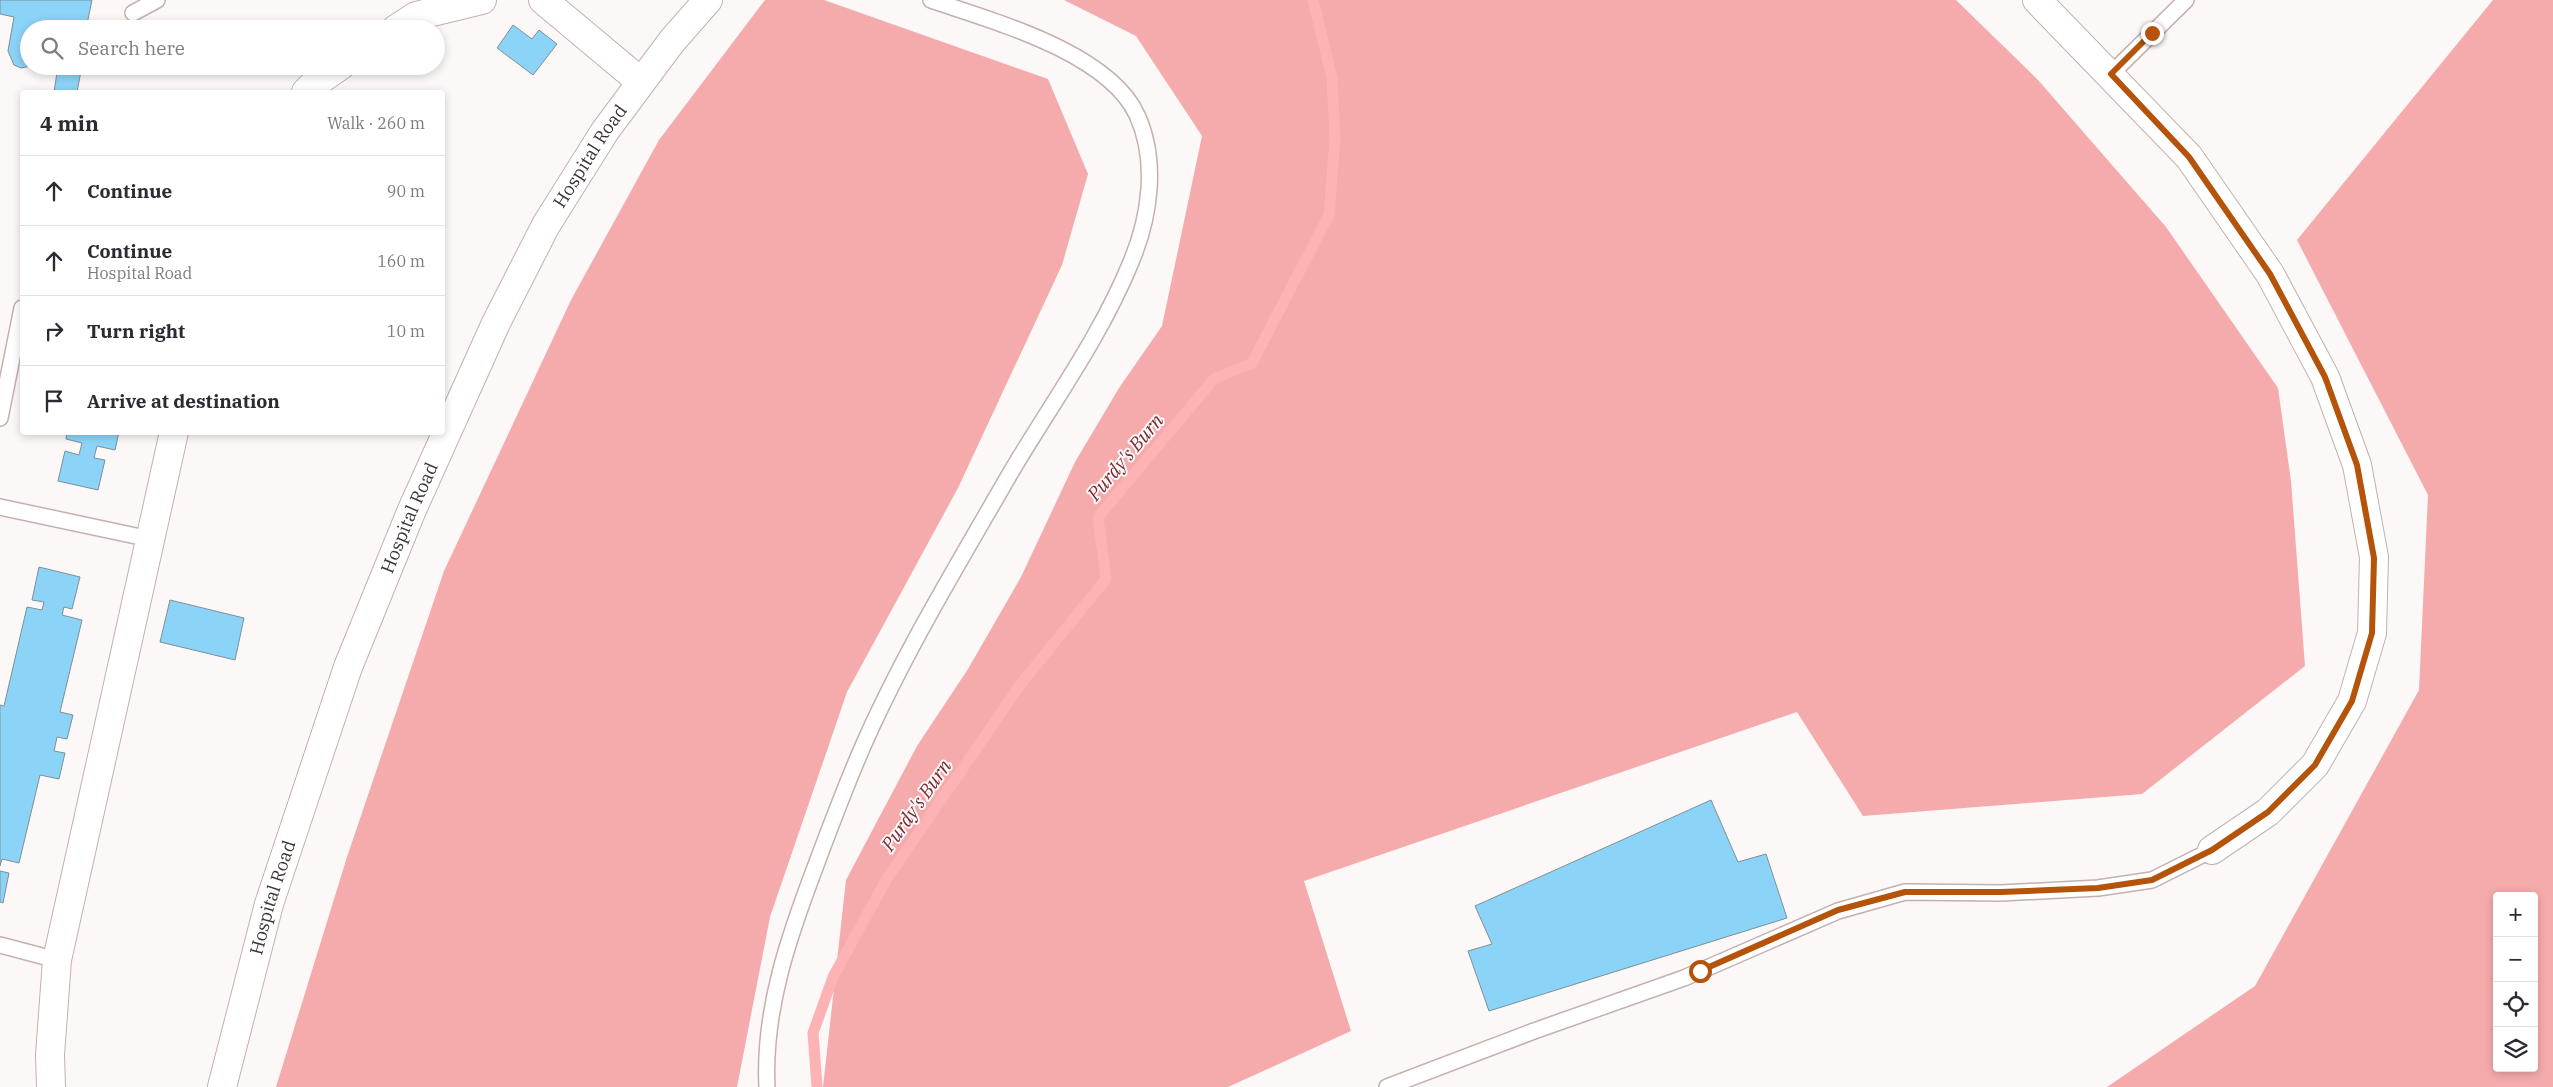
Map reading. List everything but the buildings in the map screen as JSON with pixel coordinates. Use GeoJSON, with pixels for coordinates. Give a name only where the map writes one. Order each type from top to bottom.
{"type":"FeatureCollection","features":[{"type":"Feature","properties":{"kind":"street"},"geometry":{"type":"LineString","coordinates":[[410,20],[416,16],[482,0]]}},
{"type":"Feature","properties":{"kind":"street"},"geometry":{"type":"LineString","coordinates":[[543,0],[641,82]]}},
{"type":"Feature","properties":{"kind":"street","name":"Hospital Road"},"geometry":{"type":"LineString","coordinates":[[222,1087],[269,904],[348,667],[411,512],[496,323],[546,225],[605,131],[672,42],[708,0]]}},
{"type":"Feature","properties":{"kind":"street"},"geometry":{"type":"LineString","coordinates":[[2037,0],[2111,74],[2189,157],[2270,274],[2325,377],[2357,465],[2374,558],[2372,633],[2352,701],[2315,765],[2268,812],[2212,850]]}},
{"type":"Feature","properties":{"kind":"street"},"geometry":{"type":"LineString","coordinates":[[304,90],[326,75]]}},
{"type":"Feature","properties":{"kind":"street"},"geometry":{"type":"LineString","coordinates":[[51,1087],[50,1055],[56,960],[173,435]]}},
{"type":"Feature","properties":{"kind":"lane"},"geometry":{"type":"LineString","coordinates":[[133,13],[157,0]]}},
{"type":"Feature","properties":{"kind":"lane"},"geometry":{"type":"LineString","coordinates":[[767,1087],[765,1054],[776,985],[799,911],[868,735],[923,628],[982,522],[1114,299],[1132,260],[1146,215],[1150,178],[1147,145],[1137,113],[1114,85],[1083,59],[1030,35],[931,0]]}},
{"type":"Feature","properties":{"kind":"lane"},"geometry":{"type":"LineString","coordinates":[[2111,74],[2186,0]]}},
{"type":"Feature","properties":{"kind":"lane"},"geometry":{"type":"LineString","coordinates":[[0,418],[20,318]]}},
{"type":"Feature","properties":{"kind":"lane"},"geometry":{"type":"LineString","coordinates":[[0,507],[150,539]]}},
{"type":"Feature","properties":{"kind":"lane"},"geometry":{"type":"LineString","coordinates":[[1387,1087],[1534,1030],[1684,978],[1838,910],[1905,892],[2001,892],[2098,888],[2152,880],[2212,850]]}},
{"type":"Feature","properties":{"kind":"lane"},"geometry":{"type":"LineString","coordinates":[[0,945],[56,960]]}},
{"type":"Feature","properties":{"kind":"shaded area"},"geometry":{"type":"Polygon","coordinates":[[[765,0],[824,0],[1048,79],[1088,174],[1062,265],[958,488],[847,692],[770,917],[737,1087],[276,1087],[347,857],[444,571],[571,300],[659,140],[765,0]]]}},
{"type":"Feature","properties":{"kind":"shaded area"},"geometry":{"type":"Polygon","coordinates":[[[1064,0],[1956,0],[2038,80],[2166,227],[2278,388],[2291,481],[2305,666],[2142,794],[1863,816],[1797,712],[1304,881],[1351,1031],[1228,1087],[823,1087],[846,880],[917,746],[968,669],[1021,577],[1075,462],[1119,388],[1162,326],[1202,136],[1136,36],[1064,0]]]}},
{"type":"Feature","properties":{"kind":"shaded area"},"geometry":{"type":"Polygon","coordinates":[[[2493,0],[2553,0],[2553,1087],[2107,1087],[2255,986],[2419,690],[2428,495],[2297,240],[2493,0]]]}},
{"type":"Feature","properties":{"kind":"waterway","name":"Purdy's Burn"},"geometry":{"type":"LineString","coordinates":[[817,1087],[813,1033],[833,977],[886,880],[1020,685],[1106,579],[1098,517],[1214,379],[1252,363],[1329,215],[1335,139],[1332,78],[1313,0]]}},
{"type":"Feature","properties":{"kind":"route"},"geometry":{"type":"LineString","coordinates":[[1700,971],[1838,910],[1905,892],[2001,892],[2098,888],[2152,880],[2212,850],[2268,812],[2315,765],[2352,701],[2372,633],[2374,558],[2357,465],[2325,377],[2270,274],[2189,157],[2111,74],[2152,33]]}}]}
